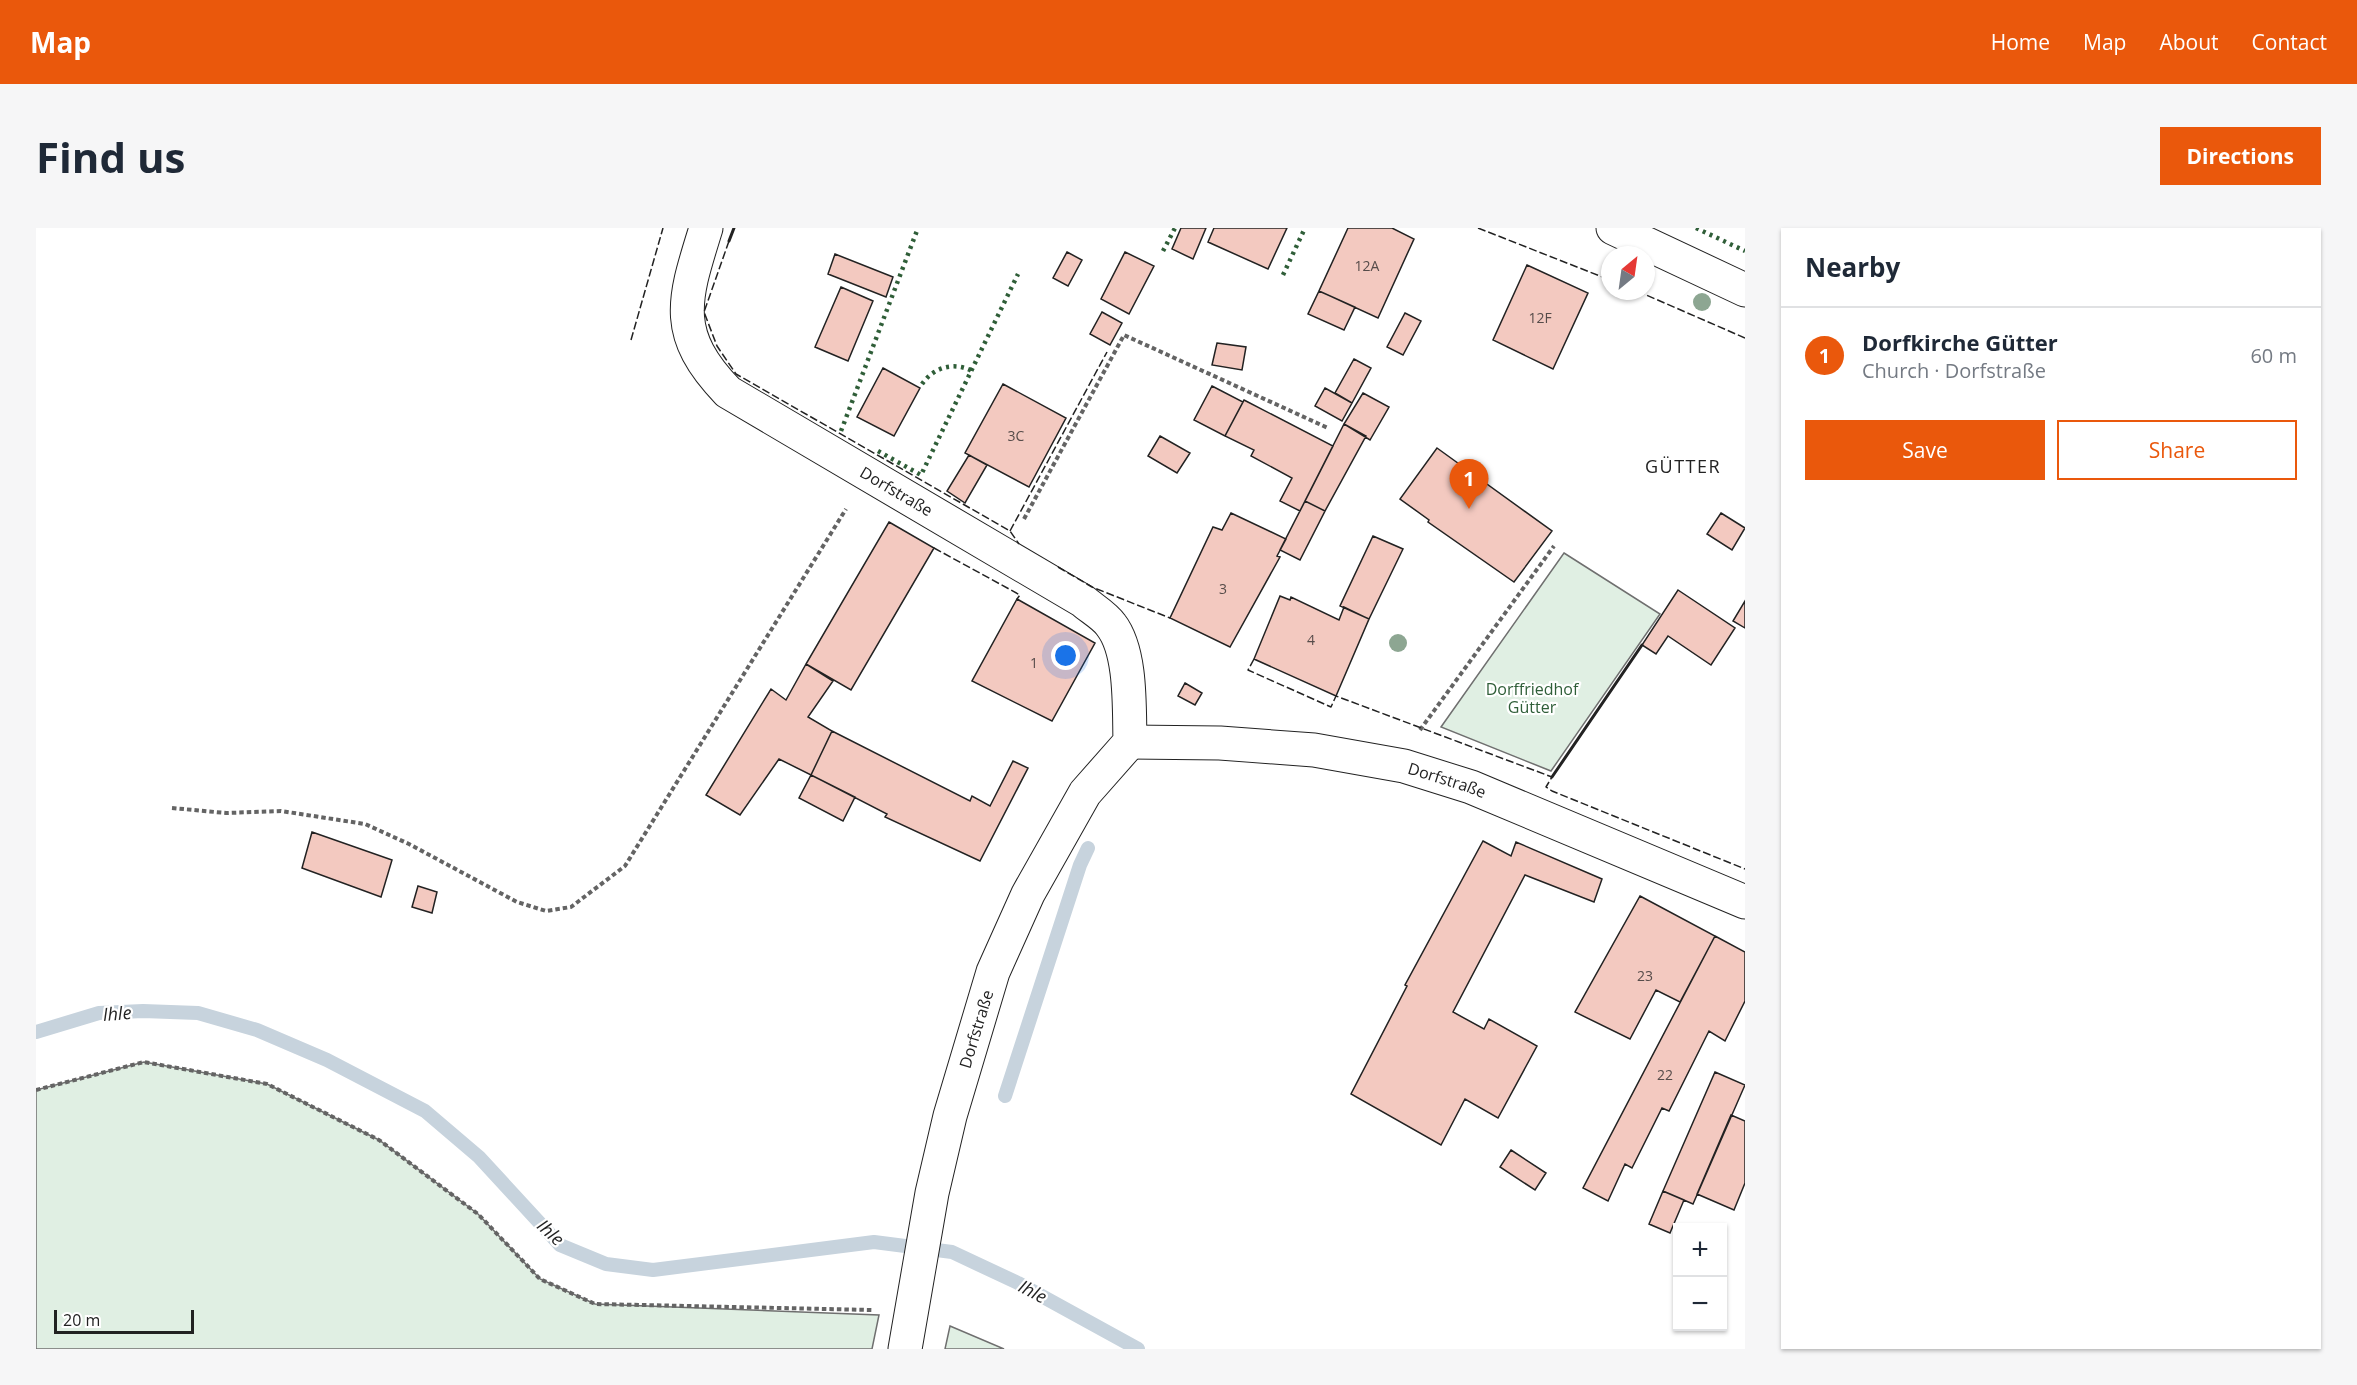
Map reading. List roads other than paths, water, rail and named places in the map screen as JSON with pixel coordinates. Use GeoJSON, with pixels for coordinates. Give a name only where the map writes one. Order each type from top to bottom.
{"type":"FeatureCollection","features":[{"type":"Feature","properties":{"kind":"street","name":"Dorfstraße"},"geometry":{"type":"LineString","coordinates":[[706,228],[688,284],[687,315],[693,347],[709,373],[737,398],[1083,601],[1111,624],[1122,647],[1128,694],[1130,742],[1085,793],[1028,894],[993,972],[950,1116],[932,1193],[905,1349]]}},
{"type":"Feature","properties":{"kind":"street"},"geometry":{"type":"LineString","coordinates":[[1613,228],[1745,290]]}},
{"type":"Feature","properties":{"kind":"street","name":"Dorfstraße"},"geometry":{"type":"LineString","coordinates":[[1130,742],[1221,743],[1314,750],[1404,766],[1471,787],[1745,902]]}},
{"type":"Feature","properties":{"kind":"waterway"},"geometry":{"type":"LineString","coordinates":[[1005,1096],[1080,865],[1088,848]]}},
{"type":"Feature","properties":{"kind":"waterway","name":"Ihle"},"geometry":{"type":"LineString","coordinates":[[36,1032],[99,1013],[143,1011],[198,1013],[257,1030],[327,1060],[425,1111],[479,1157],[560,1245],[606,1264],[653,1270],[874,1242],[952,1252],[1018,1283],[1138,1349]]}},
{"type":"Feature","properties":{"kind":"place","name":"Dorfkirche Gütter"},"geometry":{"type":"Point","coordinates":[1469,509]}},
{"type":"Feature","properties":{"kind":"district","name":"GÜTTER"},"geometry":{"type":"Point","coordinates":[1683,466]}},
{"type":"Feature","properties":{"kind":"park label","name":"Dorffriedhof Gütter"},"geometry":{"type":"Point","coordinates":[1532,698]}}]}
